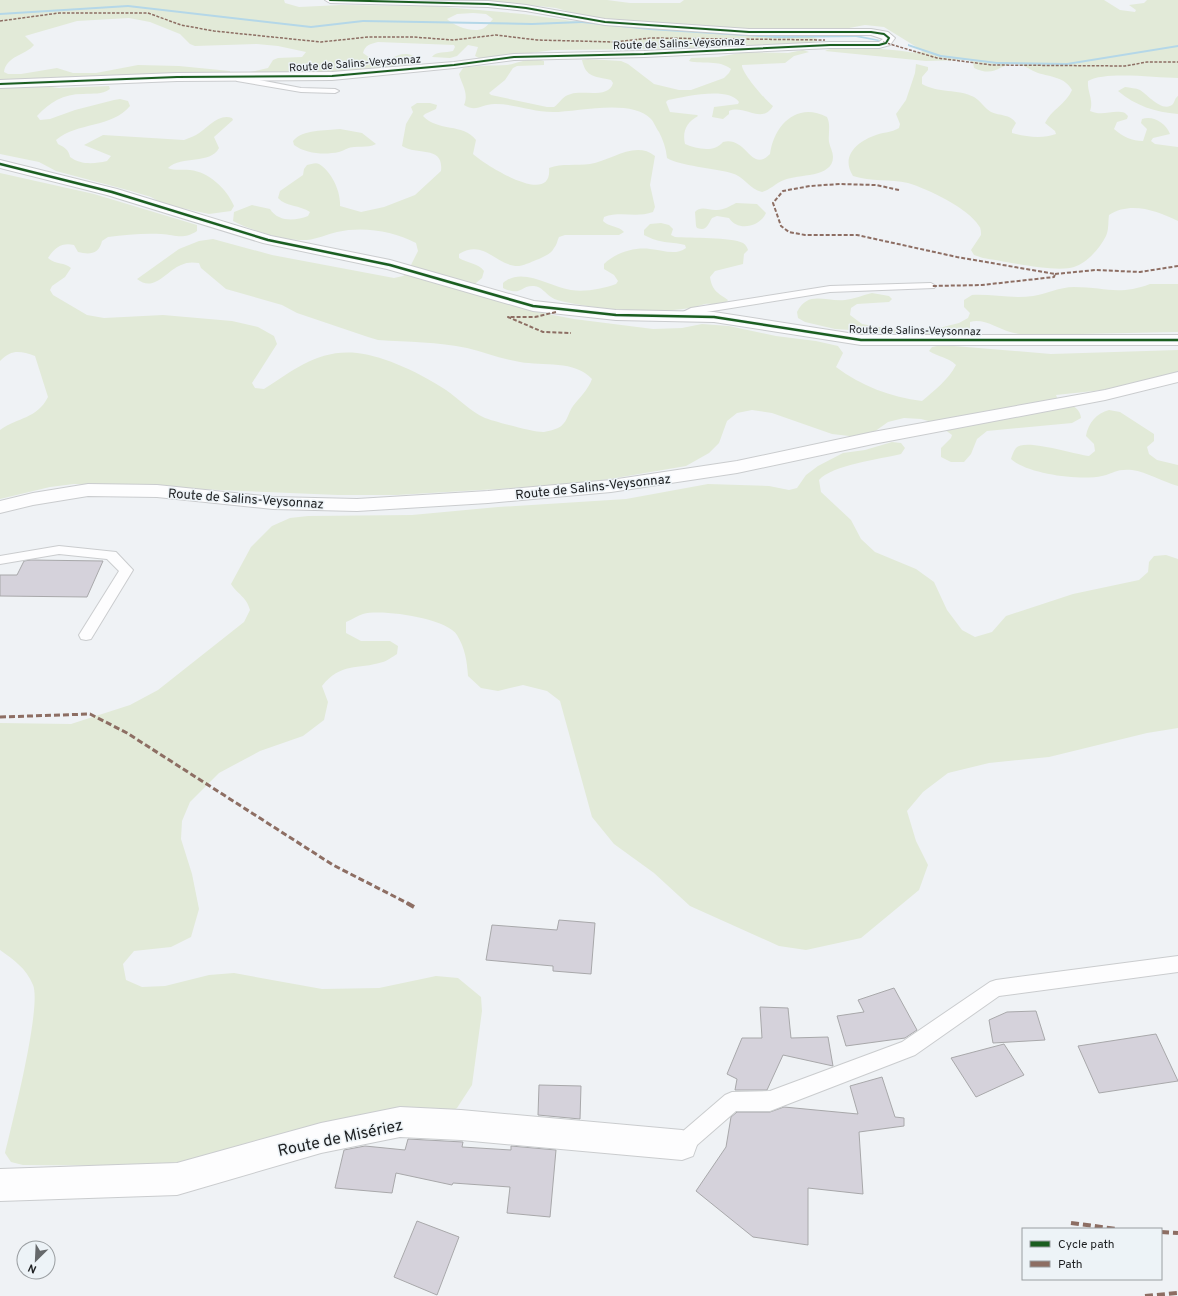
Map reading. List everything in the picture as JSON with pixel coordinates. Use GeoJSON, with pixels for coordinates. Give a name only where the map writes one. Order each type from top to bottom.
{"type":"FeatureCollection","features":[{"type":"Feature","properties":{"kind":"street","name":"Route de Salins-Veysonnaz"},"geometry":{"type":"LineString","coordinates":[[0,84],[177,78],[291,77],[354,74],[514,57],[644,54],[830,45],[879,45],[886,43],[889,38],[884,34],[871,32],[763,32],[629,24],[586,19],[526,8],[488,4],[330,0]]}},
{"type":"Feature","properties":{"kind":"street","name":"Route de Salins-Veysonnaz"},"geometry":{"type":"LineString","coordinates":[[0,164],[112,192],[268,240],[390,265],[533,306],[592,314],[680,316],[729,319],[861,340],[1178,340]]}},
{"type":"Feature","properties":{"kind":"street","name":"Route de Salins-Veysonnaz"},"geometry":{"type":"LineString","coordinates":[[0,507],[33,498],[88,490],[157,491],[273,503],[357,504],[488,497],[611,486],[730,468],[873,438],[1105,395],[1178,377]]}},
{"type":"Feature","properties":{"kind":"street","name":"Route de Misériez"},"geometry":{"type":"LineString","coordinates":[[0,1185],[177,1179],[320,1138],[400,1122],[461,1125],[682,1145]]}},
{"type":"Feature","properties":{"kind":"lane"},"geometry":{"type":"LineString","coordinates":[[237,77],[240,79],[301,90],[335,91]]}},
{"type":"Feature","properties":{"kind":"lane"},"geometry":{"type":"LineString","coordinates":[[680,316],[691,311],[830,289],[930,286]]}},
{"type":"Feature","properties":{"kind":"lane"},"geometry":{"type":"LineString","coordinates":[[0,560],[59,550],[111,555],[126,570],[86,635]]}},
{"type":"Feature","properties":{"kind":"lane"},"geometry":{"type":"LineString","coordinates":[[682,1145],[732,1102],[770,1101],[908,1049],[996,988],[1178,964]]}},
{"type":"Feature","properties":{"kind":"green space"},"geometry":{"type":"Polygon","coordinates":[[[0,0],[284,0],[285,3],[299,7],[341,5],[433,6],[523,14],[601,25],[765,36],[807,35],[818,39],[808,44],[656,49],[554,50],[481,59],[475,56],[478,47],[468,45],[457,56],[450,58],[432,57],[439,53],[453,51],[455,47],[454,45],[378,42],[368,45],[363,53],[372,59],[379,61],[407,54],[414,56],[404,62],[386,67],[363,70],[308,73],[246,73],[268,68],[273,60],[278,58],[302,57],[306,52],[278,46],[257,44],[195,46],[190,44],[180,34],[150,22],[129,18],[77,21],[25,36],[34,45],[8,62],[4,72],[8,74],[21,74],[57,68],[73,73],[96,73],[138,65],[179,66],[230,71],[230,73],[172,76],[116,75],[43,86],[59,88],[109,86],[110,89],[100,93],[76,94],[63,97],[52,103],[37,116],[40,120],[50,119],[75,110],[120,99],[128,101],[130,106],[123,113],[114,118],[64,134],[56,140],[58,144],[69,152],[70,157],[74,160],[83,163],[97,163],[107,161],[111,156],[84,145],[103,135],[184,140],[196,135],[217,120],[227,117],[232,118],[233,120],[214,137],[219,148],[215,153],[203,158],[174,164],[168,168],[197,171],[204,174],[216,182],[227,193],[234,206],[231,211],[209,214],[163,204],[151,197],[56,171],[39,162],[0,154],[0,0]],[[457,14],[447,19],[454,24],[470,30],[480,30],[493,19],[486,14],[457,14]]]}},
{"type":"Feature","properties":{"kind":"green space"},"geometry":{"type":"Polygon","coordinates":[[[377,0],[607,0],[630,3],[680,3],[684,0],[1104,0],[1120,10],[1135,12],[1136,10],[1129,5],[1144,3],[1147,0],[1178,0],[1178,78],[1106,76],[1088,81],[1088,85],[1091,103],[1090,111],[1095,113],[1121,112],[1128,116],[1127,119],[1117,122],[1114,129],[1124,136],[1143,141],[1147,129],[1141,123],[1142,119],[1146,118],[1159,121],[1168,130],[1170,134],[1153,138],[1151,141],[1155,144],[1178,147],[1178,221],[1144,209],[1135,208],[1117,211],[1109,215],[1107,234],[1097,250],[1088,259],[1074,267],[1055,269],[1043,268],[983,258],[974,255],[971,250],[981,235],[980,227],[974,219],[957,206],[936,194],[908,183],[867,179],[853,176],[849,162],[850,156],[857,145],[869,138],[899,128],[900,124],[896,114],[906,100],[915,73],[916,64],[928,67],[928,70],[922,77],[922,84],[934,89],[962,93],[974,97],[991,112],[1014,120],[1016,123],[1012,133],[1023,136],[1040,137],[1056,134],[1055,131],[1045,123],[1072,90],[1066,82],[1062,80],[1038,73],[1018,64],[1005,66],[987,72],[974,68],[973,62],[967,60],[926,61],[825,51],[850,47],[913,52],[923,51],[884,27],[865,25],[849,28],[753,29],[592,18],[556,8],[539,6],[480,2],[377,0]]]}},
{"type":"Feature","properties":{"kind":"green space"},"geometry":{"type":"Polygon","coordinates":[[[803,50],[809,52],[794,56],[785,63],[742,65],[745,74],[760,93],[773,106],[764,114],[735,110],[729,111],[729,114],[723,119],[712,117],[714,107],[738,104],[739,102],[733,97],[726,95],[695,95],[668,100],[666,102],[670,112],[698,116],[686,127],[684,135],[685,144],[710,149],[715,148],[723,142],[731,142],[738,144],[758,160],[764,159],[770,154],[772,143],[782,125],[797,114],[806,112],[816,113],[827,117],[829,126],[829,142],[833,157],[831,164],[827,169],[814,174],[784,180],[762,192],[736,175],[724,171],[688,165],[667,158],[664,144],[659,132],[651,119],[642,113],[631,109],[618,108],[546,112],[510,105],[496,104],[473,108],[464,105],[466,97],[459,74],[463,68],[469,67],[507,65],[535,59],[544,61],[544,65],[517,66],[513,68],[505,80],[489,93],[491,95],[547,107],[554,107],[568,95],[576,93],[595,93],[606,91],[611,88],[613,83],[611,80],[596,77],[589,73],[586,70],[582,60],[621,61],[628,64],[654,84],[679,90],[691,90],[724,78],[731,69],[716,63],[689,61],[691,58],[718,57],[745,52],[788,53],[803,50]]]}},
{"type":"Feature","properties":{"kind":"green space"},"geometry":{"type":"Polygon","coordinates":[[[1125,87],[1140,90],[1155,102],[1165,107],[1173,104],[1178,96],[1178,114],[1161,112],[1132,101],[1118,91],[1125,87]]]}},
{"type":"Feature","properties":{"kind":"green space"},"geometry":{"type":"Polygon","coordinates":[[[417,103],[430,103],[437,105],[436,109],[423,116],[436,124],[464,131],[471,135],[476,140],[473,154],[503,174],[530,184],[540,184],[547,179],[549,168],[554,166],[590,164],[623,153],[639,150],[655,156],[650,185],[655,207],[653,212],[647,214],[610,215],[604,217],[603,221],[605,223],[624,232],[619,235],[565,235],[559,237],[555,247],[548,255],[519,266],[511,265],[490,254],[476,249],[468,250],[459,254],[459,258],[479,266],[484,271],[482,278],[476,283],[476,291],[484,297],[532,311],[574,319],[653,329],[682,328],[702,324],[729,326],[776,336],[816,341],[838,346],[843,353],[836,367],[846,374],[877,390],[899,397],[922,401],[945,380],[956,365],[950,360],[929,351],[932,347],[942,345],[1051,354],[1178,350],[1178,372],[1103,390],[1056,395],[1058,400],[1076,408],[1081,418],[1072,423],[987,431],[977,439],[971,454],[964,462],[951,462],[941,457],[941,448],[952,435],[936,423],[921,419],[904,418],[888,422],[874,432],[858,437],[832,434],[772,413],[752,410],[737,413],[727,421],[719,443],[709,453],[686,466],[610,479],[546,486],[397,495],[338,495],[74,484],[50,487],[0,499],[0,430],[33,414],[44,404],[48,397],[35,356],[16,352],[8,354],[0,361],[0,173],[94,194],[197,225],[197,231],[183,236],[148,234],[108,237],[102,241],[99,249],[90,253],[78,252],[74,245],[70,244],[62,245],[53,251],[48,258],[54,262],[69,266],[71,268],[65,277],[52,286],[50,290],[53,295],[87,315],[104,318],[163,315],[232,321],[258,327],[274,336],[277,344],[252,383],[255,388],[264,389],[296,368],[318,358],[330,354],[357,353],[379,358],[415,372],[446,390],[469,408],[485,418],[539,432],[556,429],[561,426],[592,379],[577,369],[568,366],[513,361],[445,344],[378,340],[297,313],[282,305],[226,289],[201,268],[199,263],[190,262],[183,264],[160,280],[149,284],[143,283],[137,279],[179,249],[199,241],[213,239],[272,255],[394,278],[403,276],[407,273],[418,251],[416,243],[398,235],[378,231],[347,230],[307,240],[299,240],[269,235],[233,221],[234,212],[252,205],[270,209],[277,216],[287,219],[298,219],[308,216],[310,212],[302,208],[289,205],[278,198],[280,191],[303,175],[304,169],[307,165],[313,163],[319,164],[332,177],[339,195],[340,206],[361,212],[384,207],[415,195],[441,171],[441,163],[434,154],[408,149],[402,146],[406,124],[413,112],[411,107],[417,103]]]}},
{"type":"Feature","properties":{"kind":"green space"},"geometry":{"type":"Polygon","coordinates":[[[340,129],[362,133],[376,144],[352,147],[339,152],[328,153],[310,152],[294,145],[293,141],[302,134],[315,131],[340,129]]]}},
{"type":"Feature","properties":{"kind":"green space"},"geometry":{"type":"Polygon","coordinates":[[[736,203],[757,204],[766,213],[759,222],[749,226],[738,225],[729,218],[717,216],[712,218],[705,228],[697,228],[695,212],[697,210],[720,210],[736,203]]]}},
{"type":"Feature","properties":{"kind":"green space"},"geometry":{"type":"Polygon","coordinates":[[[661,223],[669,225],[673,229],[671,235],[675,237],[730,240],[746,245],[748,250],[744,254],[743,264],[715,271],[710,277],[712,286],[718,293],[728,300],[726,302],[721,305],[705,304],[676,310],[628,310],[580,305],[560,301],[534,286],[529,286],[517,291],[503,288],[503,283],[511,278],[519,276],[536,279],[577,291],[594,290],[616,284],[618,281],[614,275],[604,269],[604,264],[619,254],[638,249],[678,252],[686,248],[685,245],[660,241],[644,235],[644,230],[650,224],[661,223]]]}},
{"type":"Feature","properties":{"kind":"green space"},"geometry":{"type":"Polygon","coordinates":[[[1150,284],[1178,284],[1178,332],[1029,335],[1012,333],[980,321],[970,322],[970,328],[965,332],[921,334],[915,333],[914,330],[943,327],[959,323],[968,318],[970,313],[964,307],[964,300],[972,295],[1025,297],[1069,287],[1129,290],[1150,284]]]}},
{"type":"Feature","properties":{"kind":"green space"},"geometry":{"type":"Polygon","coordinates":[[[872,293],[889,296],[892,299],[889,302],[857,304],[851,308],[850,315],[862,324],[896,330],[896,333],[835,329],[805,322],[798,318],[797,312],[801,305],[806,301],[818,298],[845,300],[872,293]]]}},
{"type":"Feature","properties":{"kind":"green space"},"geometry":{"type":"Polygon","coordinates":[[[1109,410],[1120,412],[1154,434],[1154,441],[1147,447],[1149,454],[1157,460],[1178,465],[1178,486],[1132,470],[1119,471],[1102,476],[1081,478],[1055,475],[1029,469],[1011,459],[1016,448],[1021,445],[1039,446],[1089,456],[1095,451],[1094,444],[1086,436],[1087,431],[1097,416],[1109,410]]]}},
{"type":"Feature","properties":{"kind":"green space"},"geometry":{"type":"Polygon","coordinates":[[[892,442],[901,443],[905,448],[901,454],[857,463],[834,470],[819,480],[821,492],[851,520],[861,539],[875,552],[916,569],[934,582],[947,610],[962,630],[975,637],[992,632],[1006,616],[1073,594],[1139,580],[1148,572],[1149,562],[1154,556],[1166,555],[1178,559],[1178,728],[1147,733],[1049,757],[989,763],[948,773],[923,792],[907,811],[916,841],[928,865],[919,890],[861,938],[806,950],[779,946],[690,906],[654,873],[614,844],[592,817],[560,701],[547,691],[523,685],[498,691],[481,688],[468,676],[464,650],[457,635],[451,629],[413,616],[384,613],[363,614],[346,622],[346,633],[361,641],[390,641],[398,646],[397,654],[383,662],[343,670],[329,678],[322,686],[328,702],[324,720],[303,736],[260,751],[219,773],[190,802],[182,821],[181,839],[192,874],[199,909],[191,937],[171,947],[134,951],[123,964],[126,980],[142,987],[165,986],[209,975],[234,973],[322,989],[379,988],[436,976],[458,978],[481,997],[482,1011],[472,1085],[457,1108],[445,1116],[156,1166],[23,1165],[11,1162],[5,1153],[30,1040],[35,997],[33,985],[27,974],[15,961],[0,950],[0,723],[71,724],[130,705],[158,690],[244,622],[250,610],[244,599],[231,584],[251,547],[272,526],[290,518],[308,516],[412,515],[498,507],[626,499],[708,484],[769,486],[789,490],[797,488],[806,475],[818,466],[843,453],[865,450],[892,442]]]}},
{"type":"Feature","properties":{"kind":"building"},"geometry":{"type":"Polygon","coordinates":[[[24,561],[103,561],[87,597],[0,596],[0,575],[17,575],[24,561]]]}},
{"type":"Feature","properties":{"kind":"building"},"geometry":{"type":"Polygon","coordinates":[[[559,920],[595,923],[591,974],[553,971],[553,966],[486,960],[492,925],[557,930],[559,920]]]}},
{"type":"Feature","properties":{"kind":"building"},"geometry":{"type":"Polygon","coordinates":[[[894,988],[917,1030],[905,1038],[846,1046],[837,1016],[864,1012],[858,1000],[894,988]]]}},
{"type":"Feature","properties":{"kind":"building"},"geometry":{"type":"Polygon","coordinates":[[[760,1007],[788,1008],[791,1038],[828,1037],[833,1066],[783,1055],[767,1090],[735,1090],[737,1079],[727,1074],[742,1038],[762,1038],[760,1007]]]}},
{"type":"Feature","properties":{"kind":"building"},"geometry":{"type":"Polygon","coordinates":[[[1036,1011],[1045,1040],[993,1043],[989,1020],[1007,1012],[1036,1011]]]}},
{"type":"Feature","properties":{"kind":"building"},"geometry":{"type":"Polygon","coordinates":[[[1156,1034],[1178,1081],[1099,1093],[1078,1046],[1156,1034]]]}},
{"type":"Feature","properties":{"kind":"building"},"geometry":{"type":"Polygon","coordinates":[[[1004,1044],[1024,1075],[976,1097],[951,1058],[1004,1044]]]}},
{"type":"Feature","properties":{"kind":"building"},"geometry":{"type":"Polygon","coordinates":[[[882,1077],[895,1117],[904,1118],[904,1126],[859,1132],[863,1194],[808,1188],[808,1245],[753,1237],[696,1191],[726,1147],[731,1117],[737,1112],[770,1112],[784,1107],[858,1114],[850,1086],[882,1077]]]}},
{"type":"Feature","properties":{"kind":"building"},"geometry":{"type":"Polygon","coordinates":[[[539,1085],[581,1086],[580,1119],[538,1115],[539,1085]]]}},
{"type":"Feature","properties":{"kind":"building"},"geometry":{"type":"Polygon","coordinates":[[[408,1139],[463,1142],[462,1147],[511,1150],[511,1146],[556,1150],[550,1217],[507,1213],[510,1187],[453,1183],[452,1185],[396,1173],[392,1193],[335,1188],[344,1150],[365,1146],[405,1150],[408,1139]]]}},
{"type":"Feature","properties":{"kind":"building"},"geometry":{"type":"Polygon","coordinates":[[[417,1221],[459,1237],[437,1295],[394,1277],[417,1221]]]}},
{"type":"Feature","properties":{"kind":"waterway"},"geometry":{"type":"LineString","coordinates":[[0,14],[128,6],[311,27],[363,21],[532,24],[582,22],[650,29],[777,37],[856,36],[878,40]]}},
{"type":"Feature","properties":{"kind":"waterway"},"geometry":{"type":"LineString","coordinates":[[909,45],[940,56],[997,63],[1067,64],[1178,46]]}},
{"type":"Feature","properties":{"kind":"marked path"},"geometry":{"type":"LineString","coordinates":[[0,21],[59,13],[148,13],[181,25],[214,31],[321,42],[368,37],[413,37],[453,40],[496,35],[537,40],[614,42],[651,38],[825,40]]}},
{"type":"Feature","properties":{"kind":"marked path"},"geometry":{"type":"LineString","coordinates":[[883,42],[937,58],[992,65],[1125,66],[1147,62],[1178,62]]}},
{"type":"Feature","properties":{"kind":"marked path"},"geometry":{"type":"LineString","coordinates":[[899,190],[876,185],[840,184],[810,186],[783,191],[773,203],[781,226],[789,232],[805,235],[857,235],[886,240],[957,257],[1055,274],[1054,277],[982,285],[931,286]]}},
{"type":"Feature","properties":{"kind":"marked path"},"geometry":{"type":"LineString","coordinates":[[1055,274],[1096,270],[1140,272],[1178,266]]}},
{"type":"Feature","properties":{"kind":"marked path"},"geometry":{"type":"LineString","coordinates":[[556,312],[535,317],[508,317],[543,332],[571,333]]}},
{"type":"Feature","properties":{"kind":"marked path"},"geometry":{"type":"LineString","coordinates":[[0,717],[90,714],[127,733],[333,865],[416,908]]}},
{"type":"Feature","properties":{"kind":"marked path"},"geometry":{"type":"LineString","coordinates":[[1071,1223],[1109,1228]]}},
{"type":"Feature","properties":{"kind":"marked path"},"geometry":{"type":"LineString","coordinates":[[1162,1232],[1178,1233]]}},
{"type":"Feature","properties":{"kind":"marked path"},"geometry":{"type":"LineString","coordinates":[[1145,1296],[1178,1293]]}},
{"type":"Feature","properties":{"kind":"cycle path"},"geometry":{"type":"LineString","coordinates":[[0,84],[177,77],[332,76],[454,65],[514,57],[644,54],[830,45],[879,45],[886,43],[889,38],[884,34],[871,32],[749,32],[605,22],[526,8],[488,4],[330,0]]}},
{"type":"Feature","properties":{"kind":"cycle path"},"geometry":{"type":"LineString","coordinates":[[0,164],[112,192],[268,240],[390,265],[533,306],[616,315],[714,317],[861,340],[1178,340]]}}]}
